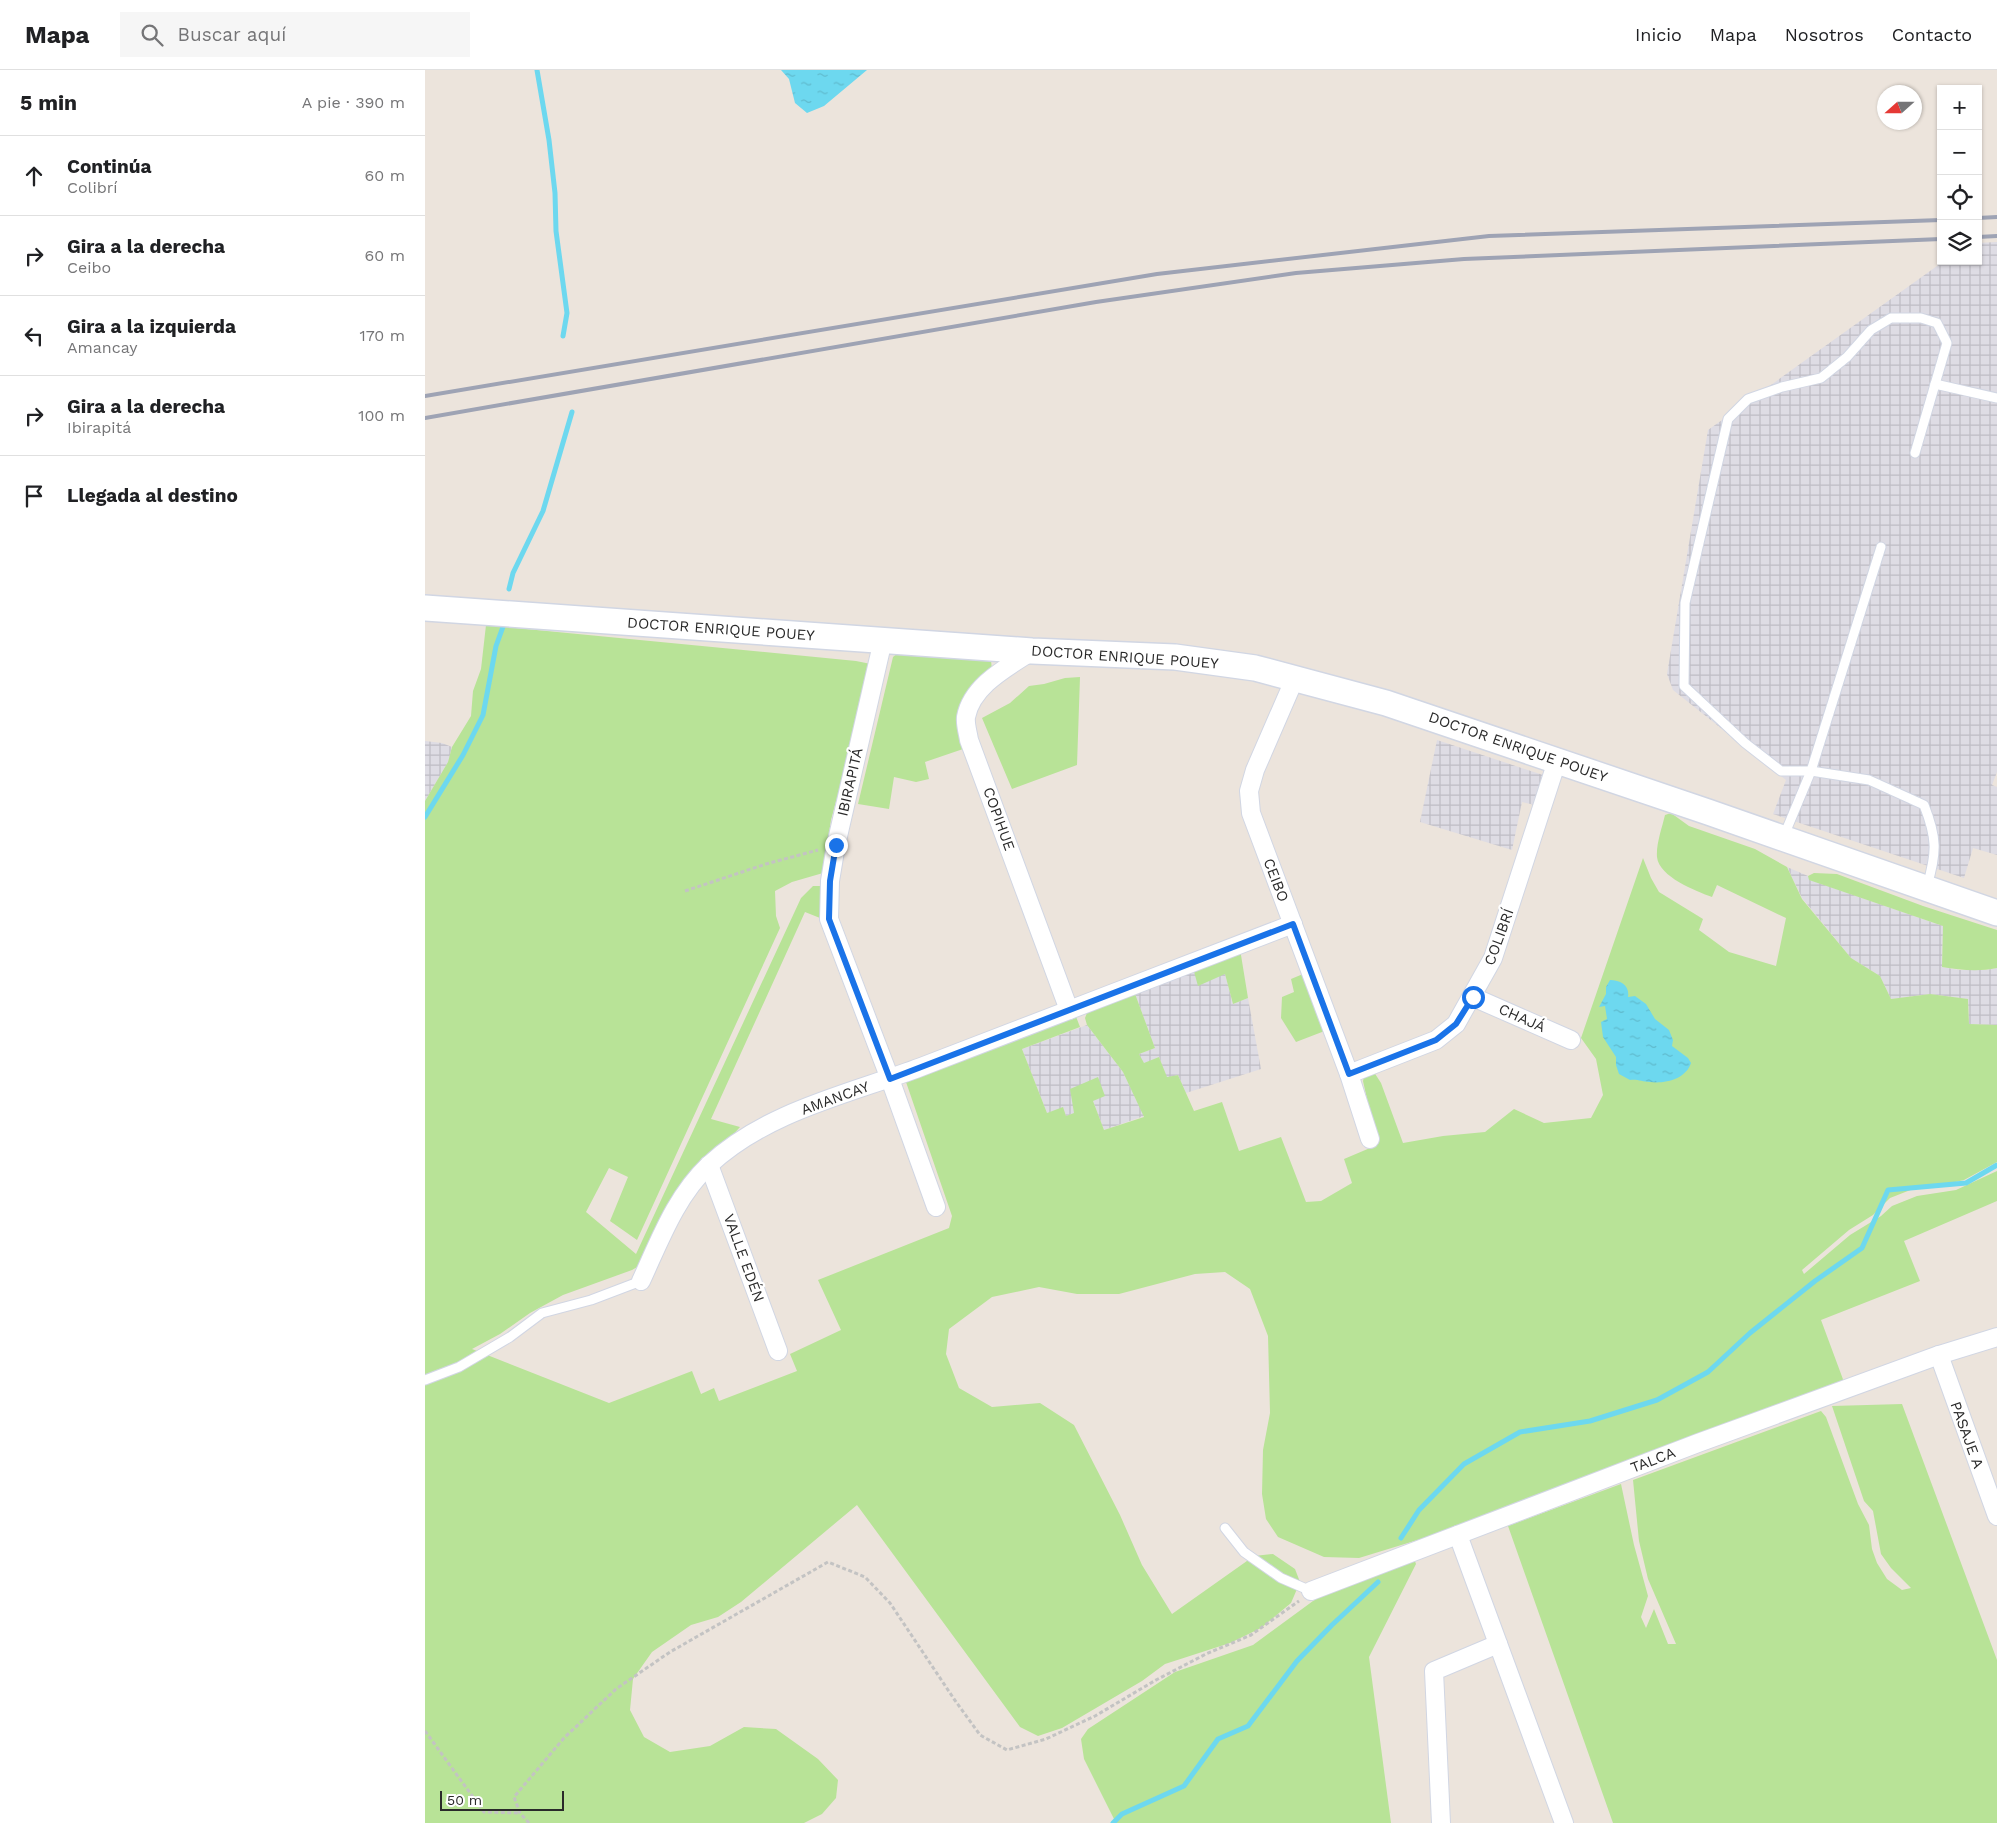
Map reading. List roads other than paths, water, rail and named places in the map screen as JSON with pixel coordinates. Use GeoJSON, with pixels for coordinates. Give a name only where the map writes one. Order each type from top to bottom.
{"type":"FeatureCollection","features":[{"type":"Feature","properties":{"kind":"street","name":"DOCTOR ENRIQUE POUEY"},"geometry":{"type":"LineString","coordinates":[[425,608],[1032,650],[1175,657],[1255,668],[1386,703],[1997,913]]}},
{"type":"Feature","properties":{"kind":"street","name":"IBIRAPITÁ"},"geometry":{"type":"LineString","coordinates":[[883,640],[836,845],[830,881],[829,919],[890,1079],[935,1207]]}},
{"type":"Feature","properties":{"kind":"street","name":"COPIHUE"},"geometry":{"type":"LineString","coordinates":[[1032,650],[993,678],[973,698],[965,718],[969,740],[1069,1010]]}},
{"type":"Feature","properties":{"kind":"street","name":"CEIBO"},"geometry":{"type":"LineString","coordinates":[[1295,678],[1255,770],[1249,791],[1251,813],[1349,1074],[1370,1139]]}},
{"type":"Feature","properties":{"kind":"street","name":"COLIBRÍ"},"geometry":{"type":"LineString","coordinates":[[1349,1074],[1436,1040],[1456,1024],[1473,997],[1493,958],[1557,761]]}},
{"type":"Feature","properties":{"kind":"street","name":"AMANCAY"},"geometry":{"type":"LineString","coordinates":[[641,1281],[682,1196],[709,1165],[753,1132],[813,1104],[890,1079],[1293,924]]}},
{"type":"Feature","properties":{"kind":"street","name":"CHAJÁ"},"geometry":{"type":"LineString","coordinates":[[1473,997],[1571,1040]]}},
{"type":"Feature","properties":{"kind":"street","name":"VALLE EDÉN"},"geometry":{"type":"LineString","coordinates":[[709,1165],[779,1351]]}},
{"type":"Feature","properties":{"kind":"street","name":"TALCA"},"geometry":{"type":"LineString","coordinates":[[1311,1591],[1698,1443],[1939,1355],[1997,1337]]}},
{"type":"Feature","properties":{"kind":"street","name":"PASAJE A"},"geometry":{"type":"LineString","coordinates":[[1939,1355],[1990,1475],[1997,1516]]}},
{"type":"Feature","properties":{"kind":"street"},"geometry":{"type":"LineString","coordinates":[[1457,1535],[1564,1823]]}},
{"type":"Feature","properties":{"kind":"street"},"geometry":{"type":"LineString","coordinates":[[1441,1823],[1434,1671],[1498,1644]]}},
{"type":"Feature","properties":{"kind":"lane"},"geometry":{"type":"LineString","coordinates":[[1915,453],[1947,343],[1937,324],[1921,318],[1891,318],[1871,330],[1847,357],[1821,378],[1781,387],[1748,398],[1728,419],[1685,603],[1684,686],[1745,743],[1781,771],[1811,771],[1869,780],[1924,805],[1934,829],[1935,861],[1926,888]]}},
{"type":"Feature","properties":{"kind":"lane"},"geometry":{"type":"LineString","coordinates":[[1935,384],[1997,398]]}},
{"type":"Feature","properties":{"kind":"lane"},"geometry":{"type":"LineString","coordinates":[[1783,838],[1811,771],[1881,547]]}},
{"type":"Feature","properties":{"kind":"lane"},"geometry":{"type":"LineString","coordinates":[[425,1380],[459,1367],[510,1337],[542,1313],[591,1300],[641,1281]]}},
{"type":"Feature","properties":{"kind":"lane"},"geometry":{"type":"LineString","coordinates":[[1225,1528],[1244,1552],[1281,1578],[1311,1591]]}},
{"type":"Feature","properties":{"kind":"water"},"geometry":{"type":"Polygon","coordinates":[[[781,70],[867,70],[824,106],[807,113],[795,103],[789,79],[781,70]]]}},
{"type":"Feature","properties":{"kind":"water"},"geometry":{"type":"Polygon","coordinates":[[[1610,980],[1624,984],[1628,990],[1628,997],[1635,996],[1646,1004],[1655,1019],[1669,1030],[1673,1040],[1672,1046],[1688,1058],[1691,1063],[1680,1077],[1668,1081],[1647,1082],[1630,1080],[1619,1074],[1616,1057],[1603,1037],[1601,1022],[1607,1019],[1605,1006],[1599,1007],[1606,994],[1606,987],[1610,980]]]}},
{"type":"Feature","properties":{"kind":"waterway"},"geometry":{"type":"LineString","coordinates":[[537,70],[549,140],[555,193],[556,231],[567,313],[563,336]]}},
{"type":"Feature","properties":{"kind":"waterway"},"geometry":{"type":"LineString","coordinates":[[509,589],[513,573],[543,511],[572,412]]}},
{"type":"Feature","properties":{"kind":"waterway"},"geometry":{"type":"LineString","coordinates":[[425,817],[463,755],[483,715],[496,646],[504,624]]}},
{"type":"Feature","properties":{"kind":"waterway"},"geometry":{"type":"LineString","coordinates":[[1401,1538],[1419,1510],[1464,1464],[1520,1432],[1590,1421],[1657,1400],[1708,1372],[1750,1333],[1815,1281],[1862,1248],[1888,1190],[1966,1183],[1997,1165]]}},
{"type":"Feature","properties":{"kind":"waterway"},"geometry":{"type":"LineString","coordinates":[[1113,1823],[1122,1814],[1184,1786],[1218,1739],[1248,1726],[1297,1661],[1378,1582]]}},
{"type":"Feature","properties":{"kind":"railway"},"geometry":{"type":"LineString","coordinates":[[1982,218],[1997,217]]}},
{"type":"Feature","properties":{"kind":"railway"},"geometry":{"type":"LineString","coordinates":[[425,396],[1157,274],[1489,236],[1937,220]]}},
{"type":"Feature","properties":{"kind":"railway"},"geometry":{"type":"LineString","coordinates":[[1982,237],[1997,236]]}},
{"type":"Feature","properties":{"kind":"railway"},"geometry":{"type":"LineString","coordinates":[[425,418],[1096,302],[1296,273],[1464,259],[1937,239]]}}]}
